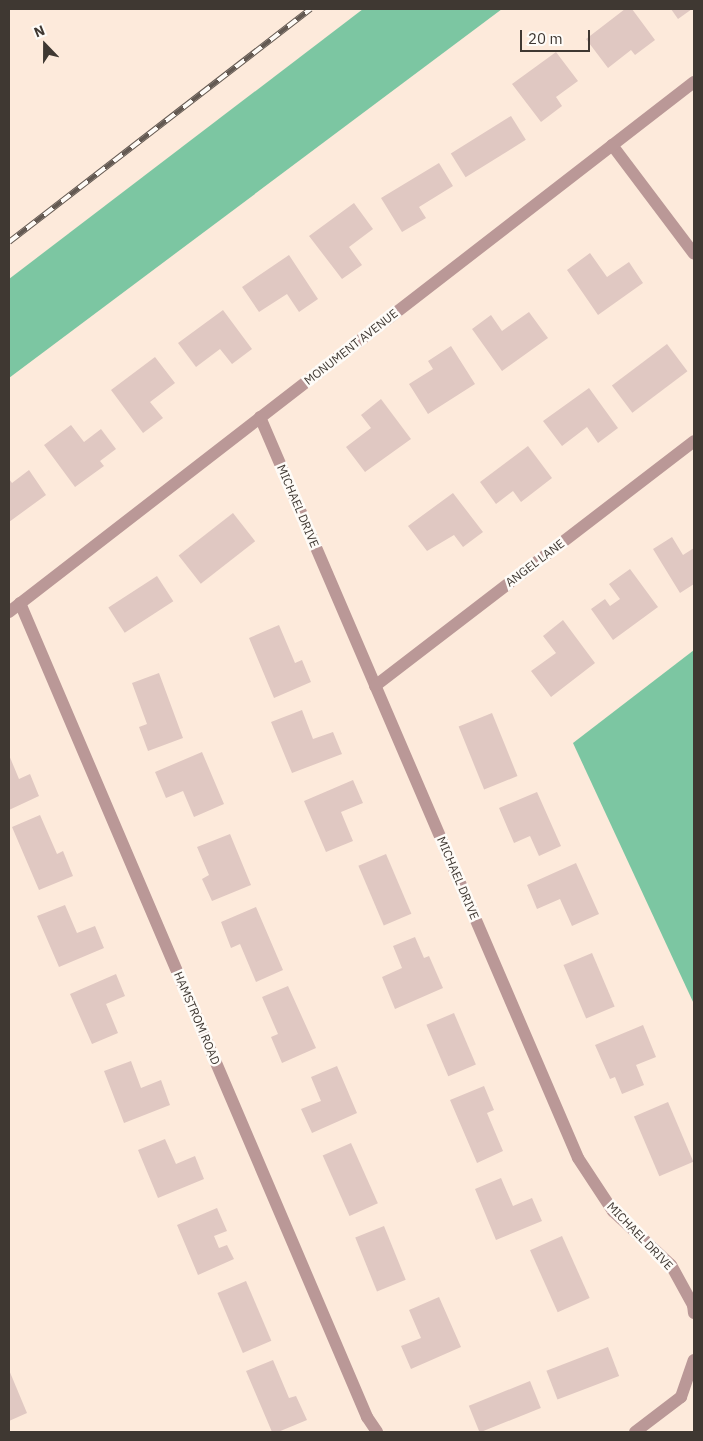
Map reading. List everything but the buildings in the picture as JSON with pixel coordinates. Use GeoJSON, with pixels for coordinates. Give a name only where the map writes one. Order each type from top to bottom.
{"type":"FeatureCollection","features":[{"type":"Feature","properties":{"kind":"street","name":"MONUMENT AVENUE"},"geometry":{"type":"LineString","coordinates":[[9,612],[694,82]]}},
{"type":"Feature","properties":{"kind":"street"},"geometry":{"type":"LineString","coordinates":[[612,145],[694,254]]}},
{"type":"Feature","properties":{"kind":"street","name":"MICHAEL DRIVE"},"geometry":{"type":"LineString","coordinates":[[260,417],[578,1158],[613,1211],[671,1265],[694,1305],[694,1313]]}},
{"type":"Feature","properties":{"kind":"street","name":"ANGEL LANE"},"geometry":{"type":"LineString","coordinates":[[375,686],[694,441]]}},
{"type":"Feature","properties":{"kind":"street","name":"HAMSTROM ROAD"},"geometry":{"type":"LineString","coordinates":[[20,603],[367,1417],[377,1432]]}},
{"type":"Feature","properties":{"kind":"street"},"geometry":{"type":"LineString","coordinates":[[635,1432],[680,1397],[694,1360]]}},
{"type":"Feature","properties":{"kind":"green space"},"geometry":{"type":"Polygon","coordinates":[[[363,9],[502,9],[9,378],[9,279],[363,9]]]}},
{"type":"Feature","properties":{"kind":"green space"},"geometry":{"type":"Polygon","coordinates":[[[694,650],[694,1004],[573,743],[694,650]]]}},
{"type":"Feature","properties":{"kind":"railway"},"geometry":{"type":"LineString","coordinates":[[9,242],[310,9]]}}]}
